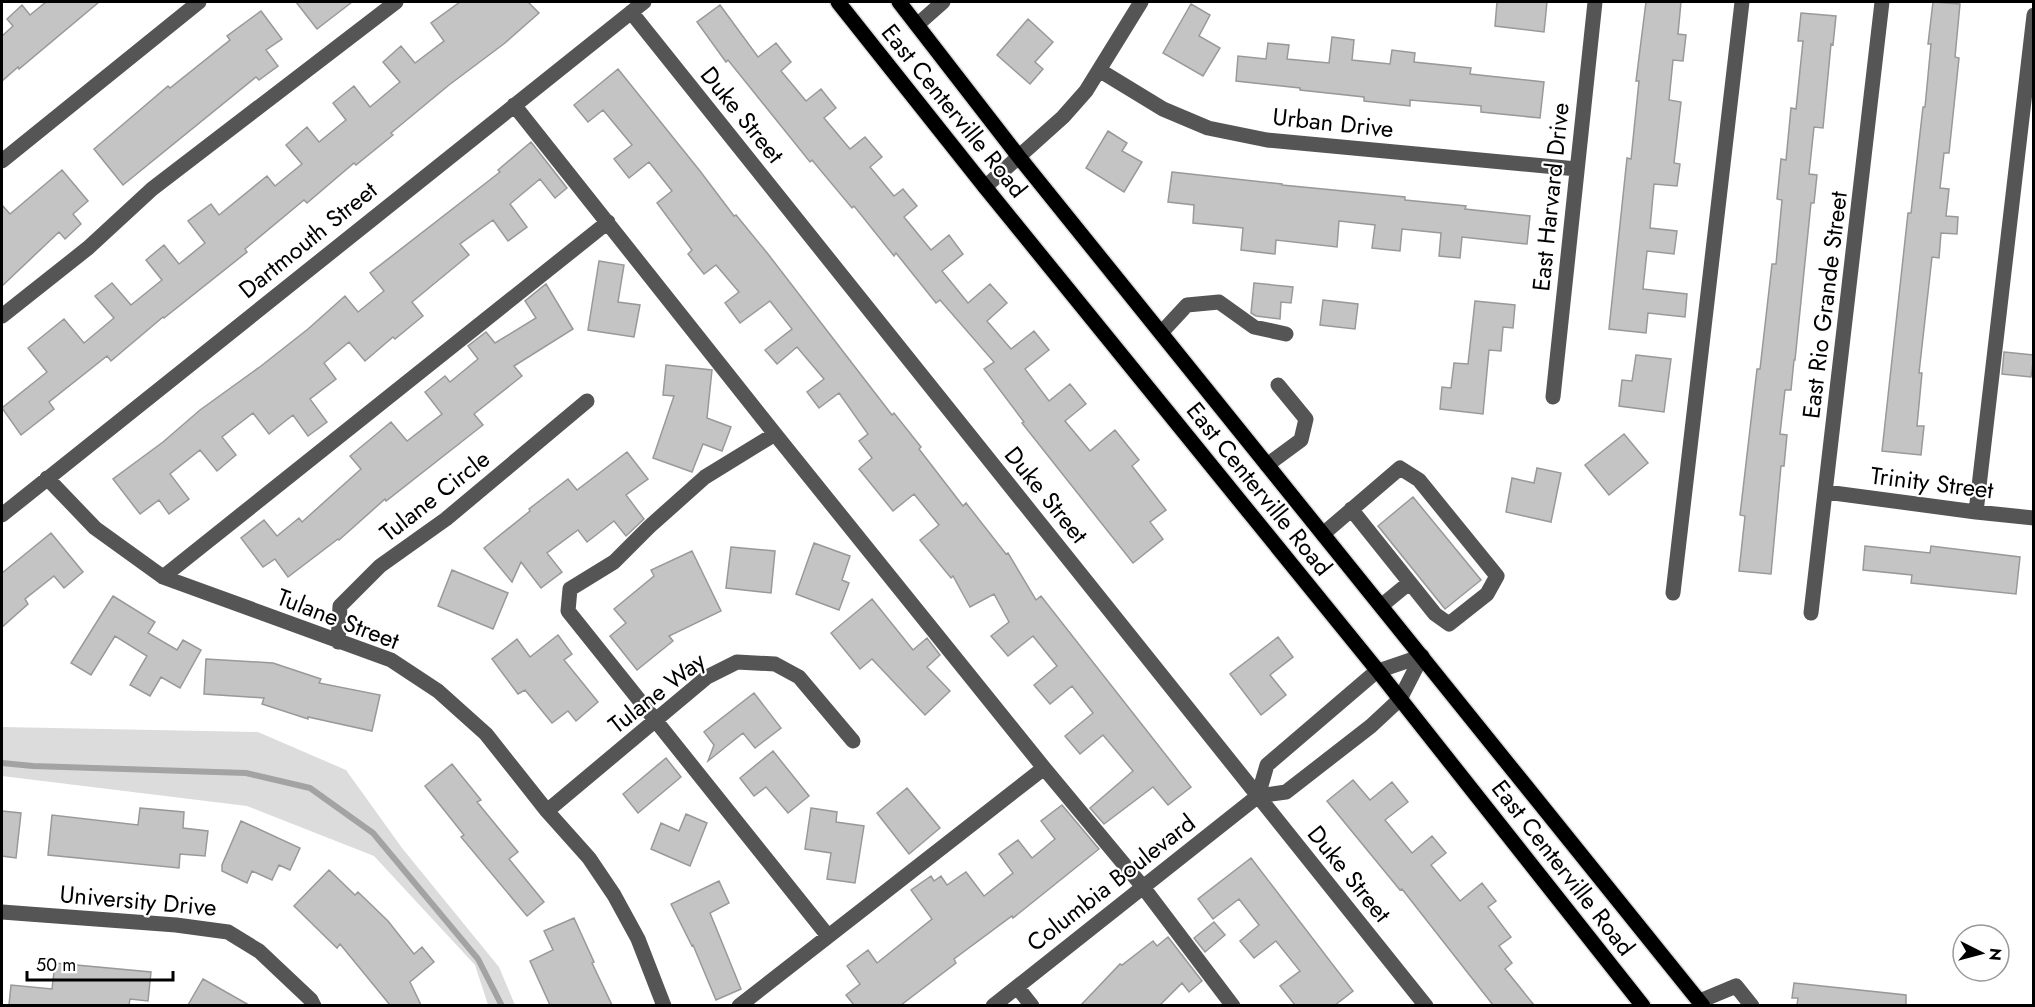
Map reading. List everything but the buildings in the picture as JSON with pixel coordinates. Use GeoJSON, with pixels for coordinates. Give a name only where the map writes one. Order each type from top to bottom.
{"type":"FeatureCollection","features":[{"type":"Feature","properties":{"kind":"main road","name":"East Centerville Road"},"geometry":{"type":"LineString","coordinates":[[838,2],[985,187],[1378,671],[1643,1005]]}},
{"type":"Feature","properties":{"kind":"main road","name":"East Centerville Road"},"geometry":{"type":"LineString","coordinates":[[899,2],[1019,157],[1702,1003]]}},
{"type":"Feature","properties":{"kind":"street"},"geometry":{"type":"LineString","coordinates":[[2,161],[199,2]]}},
{"type":"Feature","properties":{"kind":"street"},"geometry":{"type":"LineString","coordinates":[[2,316],[88,248],[152,189],[396,2]]}},
{"type":"Feature","properties":{"kind":"street","name":"Dartmouth Street"},"geometry":{"type":"LineString","coordinates":[[2,515],[644,2]]}},
{"type":"Feature","properties":{"kind":"street"},"geometry":{"type":"LineString","coordinates":[[917,25],[944,2]]}},
{"type":"Feature","properties":{"kind":"street"},"geometry":{"type":"LineString","coordinates":[[985,187],[1063,117],[1086,91],[1142,2]]}},
{"type":"Feature","properties":{"kind":"street","name":"East Harvard Drive"},"geometry":{"type":"LineString","coordinates":[[1553,397],[1595,2]]}},
{"type":"Feature","properties":{"kind":"street"},"geometry":{"type":"LineString","coordinates":[[1673,593],[1742,2]]}},
{"type":"Feature","properties":{"kind":"street","name":"East Rio Grande Street"},"geometry":{"type":"LineString","coordinates":[[1812,613],[1882,2]]}},
{"type":"Feature","properties":{"kind":"street","name":"Duke Street"},"geometry":{"type":"LineString","coordinates":[[631,12],[1426,1005]]}},
{"type":"Feature","properties":{"kind":"street"},"geometry":{"type":"LineString","coordinates":[[1976,512],[2034,15]]}},
{"type":"Feature","properties":{"kind":"street","name":"Urban Drive"},"geometry":{"type":"LineString","coordinates":[[1100,70],[1163,109],[1208,128],[1267,140],[1577,169]]}},
{"type":"Feature","properties":{"kind":"street"},"geometry":{"type":"LineString","coordinates":[[514,105],[775,434],[1044,768],[1143,887],[1233,1005]]}},
{"type":"Feature","properties":{"kind":"street"},"geometry":{"type":"LineString","coordinates":[[163,577],[608,222]]}},
{"type":"Feature","properties":{"kind":"street"},"geometry":{"type":"LineString","coordinates":[[1161,333],[1187,305],[1219,302],[1254,327],[1286,334]]}},
{"type":"Feature","properties":{"kind":"street"},"geometry":{"type":"LineString","coordinates":[[1268,465],[1301,440],[1306,419],[1278,385]]}},
{"type":"Feature","properties":{"kind":"street","name":"Tulane Circle"},"geometry":{"type":"LineString","coordinates":[[338,642],[340,606],[380,566],[446,519],[587,401]]}},
{"type":"Feature","properties":{"kind":"street"},"geometry":{"type":"LineString","coordinates":[[775,434],[705,477],[614,562],[570,589],[568,611],[828,936]]}},
{"type":"Feature","properties":{"kind":"street"},"geometry":{"type":"LineString","coordinates":[[1323,534],[1351,509],[1400,468],[1419,480],[1497,576],[1487,594],[1449,624],[1435,614],[1351,509]]}},
{"type":"Feature","properties":{"kind":"street","name":"Tulane Street"},"geometry":{"type":"LineString","coordinates":[[48,478],[95,528],[163,577],[391,660],[438,691],[486,734],[547,812],[589,858],[614,895],[638,939],[664,1005]]}},
{"type":"Feature","properties":{"kind":"street","name":"Trinity Street"},"geometry":{"type":"LineString","coordinates":[[1826,492],[2034,518]]}},
{"type":"Feature","properties":{"kind":"street"},"geometry":{"type":"LineString","coordinates":[[1381,606],[1409,583]]}},
{"type":"Feature","properties":{"kind":"street"},"geometry":{"type":"LineString","coordinates":[[1258,796],[1267,765],[1378,671],[1422,656]]}},
{"type":"Feature","properties":{"kind":"street","name":"Columbia Boulevard"},"geometry":{"type":"LineString","coordinates":[[993,1005],[1258,796],[1286,792],[1371,726],[1400,699],[1422,656]]}},
{"type":"Feature","properties":{"kind":"street","name":"Tulane Way"},"geometry":{"type":"LineString","coordinates":[[547,812],[707,677],[737,662],[775,664],[799,677],[853,741]]}},
{"type":"Feature","properties":{"kind":"street"},"geometry":{"type":"LineString","coordinates":[[740,1005],[1044,768]]}},
{"type":"Feature","properties":{"kind":"street","name":"University Drive"},"geometry":{"type":"LineString","coordinates":[[2,912],[176,925],[228,932],[260,951],[314,1005]]}},
{"type":"Feature","properties":{"kind":"street"},"geometry":{"type":"LineString","coordinates":[[1702,1003],[1736,986],[1752,1005]]}},
{"type":"Feature","properties":{"kind":"street"},"geometry":{"type":"LineString","coordinates":[[1017,987],[1032,1005]]}},
{"type":"Feature","properties":{"kind":"shaded area"},"geometry":{"type":"Polygon","coordinates":[[[2,727],[258,732],[346,770],[402,848],[499,967],[515,1005],[488,1005],[475,965],[374,856],[247,806],[2,776],[2,727]]]}},
{"type":"Feature","properties":{"kind":"waterway"},"geometry":{"type":"LineString","coordinates":[[2,763],[246,773],[310,788],[373,833],[478,959],[502,1006]]}}]}
